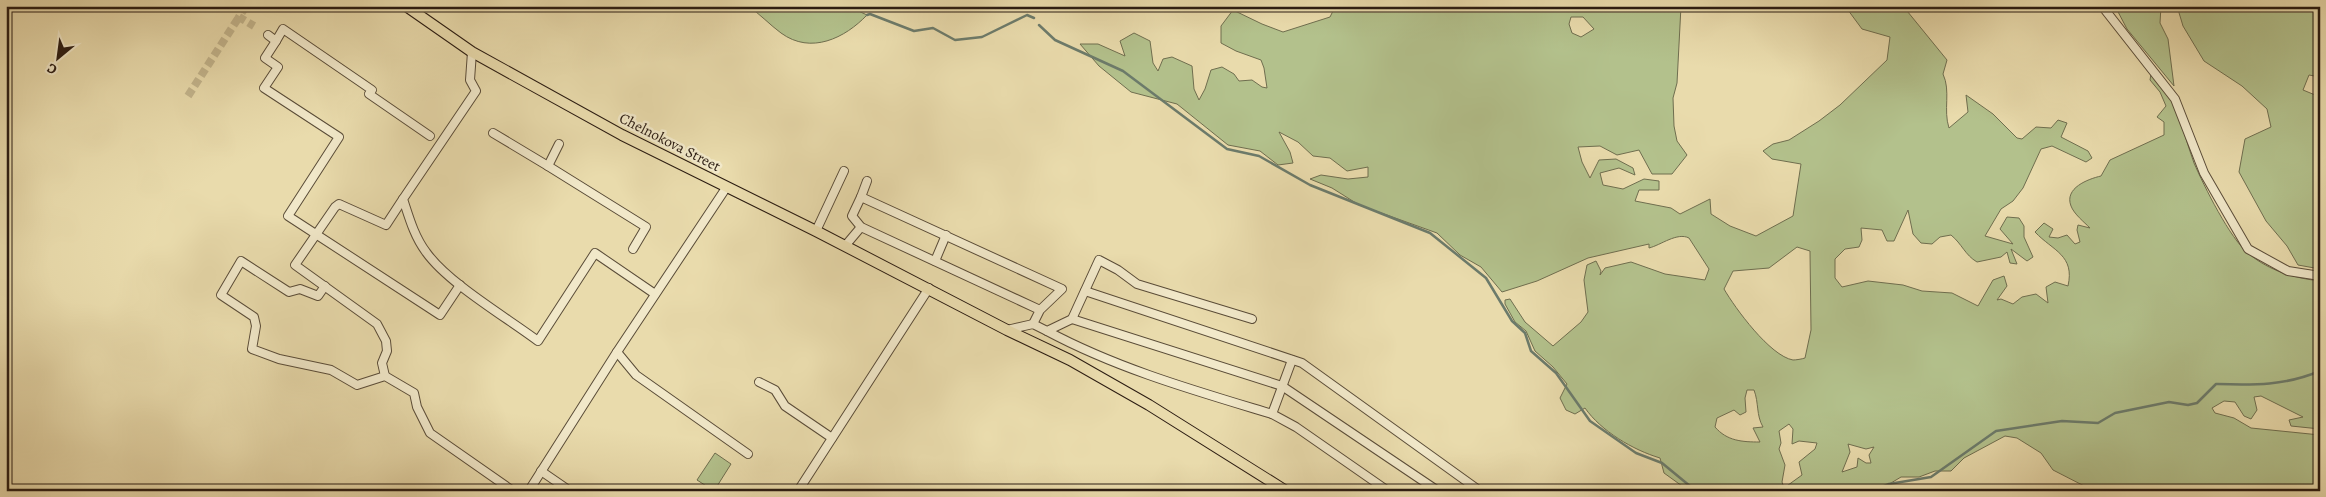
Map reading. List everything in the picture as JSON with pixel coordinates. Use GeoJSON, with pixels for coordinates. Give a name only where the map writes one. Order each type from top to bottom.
{"type":"FeatureCollection","features":[{"type":"Feature","properties":{"kind":"main road","name":"Chelnokova Street"},"geometry":{"type":"LineString","coordinates":[[406,6],[472,52],[622,135],[1070,360],[1149,405],[1286,491]]}},
{"type":"Feature","properties":{"kind":"street"},"geometry":{"type":"LineString","coordinates":[[2102,6],[2175,99],[2204,173],[2248,249],[2288,271],[2320,276]]}},
{"type":"Feature","properties":{"kind":"street"},"geometry":{"type":"LineString","coordinates":[[430,136],[369,94],[372,90],[283,30],[265,58],[278,67],[264,88],[339,137],[288,216],[440,315],[460,285]]}},
{"type":"Feature","properties":{"kind":"street"},"geometry":{"type":"LineString","coordinates":[[268,35],[276,41]]}},
{"type":"Feature","properties":{"kind":"street"},"geometry":{"type":"LineString","coordinates":[[385,376],[382,363],[387,351],[386,341],[377,324],[295,265],[331,211],[339,204],[386,225],[476,91],[470,80],[472,52]]}},
{"type":"Feature","properties":{"kind":"street"},"geometry":{"type":"LineString","coordinates":[[493,133],[646,227],[633,249]]}},
{"type":"Feature","properties":{"kind":"street"},"geometry":{"type":"LineString","coordinates":[[548,166],[559,144]]}},
{"type":"Feature","properties":{"kind":"street"},"geometry":{"type":"LineString","coordinates":[[816,231],[844,171]]}},
{"type":"Feature","properties":{"kind":"street"},"geometry":{"type":"LineString","coordinates":[[867,181],[852,216],[861,227],[1040,310]]}},
{"type":"Feature","properties":{"kind":"street"},"geometry":{"type":"LineString","coordinates":[[526,491],[530,489],[617,352],[726,188]]}},
{"type":"Feature","properties":{"kind":"street"},"geometry":{"type":"LineString","coordinates":[[861,197],[946,234],[1062,289],[1040,310],[1033,324]]}},
{"type":"Feature","properties":{"kind":"street"},"geometry":{"type":"LineString","coordinates":[[403,199],[411,226],[426,253],[460,285],[538,340],[596,253],[655,294]]}},
{"type":"Feature","properties":{"kind":"street"},"geometry":{"type":"LineString","coordinates":[[845,246],[861,227]]}},
{"type":"Feature","properties":{"kind":"street"},"geometry":{"type":"LineString","coordinates":[[935,261],[946,234]]}},
{"type":"Feature","properties":{"kind":"street"},"geometry":{"type":"LineString","coordinates":[[1047,331],[1072,319],[1099,260],[1118,270],[1137,284],[1252,319]]}},
{"type":"Feature","properties":{"kind":"street"},"geometry":{"type":"LineString","coordinates":[[325,286],[318,296],[300,289],[289,292],[242,261],[221,295],[254,318],[256,326],[252,349],[279,359],[331,370],[357,384],[385,376],[414,393],[416,407],[430,433],[513,491]]}},
{"type":"Feature","properties":{"kind":"street"},"geometry":{"type":"LineString","coordinates":[[798,491],[929,288]]}},
{"type":"Feature","properties":{"kind":"street"},"geometry":{"type":"LineString","coordinates":[[1084,291],[1302,363],[1480,491]]}},
{"type":"Feature","properties":{"kind":"street"},"geometry":{"type":"LineString","coordinates":[[1072,319],[1282,386],[1438,491]]}},
{"type":"Feature","properties":{"kind":"street"},"geometry":{"type":"LineString","coordinates":[[1007,330],[1033,324],[1077,347],[1183,388],[1272,414],[1296,427],[1388,491]]}},
{"type":"Feature","properties":{"kind":"street"},"geometry":{"type":"LineString","coordinates":[[617,352],[636,375],[748,454]]}},
{"type":"Feature","properties":{"kind":"street"},"geometry":{"type":"LineString","coordinates":[[1272,414],[1292,360]]}},
{"type":"Feature","properties":{"kind":"street"},"geometry":{"type":"LineString","coordinates":[[759,382],[775,390],[785,406],[832,438]]}},
{"type":"Feature","properties":{"kind":"street"},"geometry":{"type":"LineString","coordinates":[[541,471],[570,491]]}},
{"type":"Feature","properties":{"kind":"green space"},"geometry":{"type":"Polygon","coordinates":[[[748,6],[848,6],[867,15],[838,37],[816,43],[804,43],[781,33],[748,6]]]}},
{"type":"Feature","properties":{"kind":"green space"},"geometry":{"type":"Polygon","coordinates":[[[1329,6],[1681,6],[1677,83],[1673,98],[1674,126],[1677,141],[1687,155],[1672,174],[1652,174],[1639,150],[1617,155],[1600,146],[1578,147],[1582,162],[1590,178],[1599,160],[1616,159],[1633,168],[1635,175],[1619,168],[1600,173],[1603,185],[1623,189],[1644,179],[1659,181],[1659,190],[1639,190],[1635,201],[1671,208],[1680,214],[1710,199],[1711,214],[1730,226],[1756,236],[1793,216],[1801,164],[1772,159],[1763,151],[1773,144],[1789,140],[1819,121],[1840,105],[1887,60],[1890,37],[1862,29],[1845,6],[1903,6],[1947,60],[1943,74],[1946,87],[1949,128],[1968,112],[1966,95],[1993,114],[2017,138],[2022,139],[2036,127],[2051,128],[2058,120],[2067,123],[2061,137],[2088,151],[2092,158],[2086,162],[2052,146],[2041,149],[2023,188],[2013,201],[2001,209],[1985,236],[2013,244],[2000,229],[2007,217],[2019,218],[2024,226],[2024,237],[2033,257],[2027,261],[2011,249],[2017,264],[2010,263],[2007,252],[2001,257],[1977,262],[1969,256],[1951,235],[1940,237],[1932,244],[1921,243],[1913,234],[1908,210],[1894,241],[1887,241],[1882,230],[1861,228],[1862,240],[1859,247],[1845,249],[1835,259],[1835,278],[1842,287],[1868,281],[1903,285],[1922,291],[1952,293],[1978,306],[1993,280],[2004,276],[2007,286],[1997,300],[2001,299],[2013,304],[2022,297],[2036,294],[2048,303],[2046,287],[2055,282],[2068,286],[2068,267],[2065,260],[2061,254],[2035,232],[2044,223],[2053,229],[2049,237],[2058,238],[2067,235],[2075,244],[2080,242],[2077,230],[2078,225],[2090,228],[2072,209],[2070,200],[2074,189],[2090,179],[2101,176],[2110,160],[2164,135],[2164,122],[2157,117],[2166,106],[2160,92],[2150,80],[2151,74],[2172,101],[2180,119],[2194,163],[2204,185],[2218,212],[2242,247],[2257,260],[2274,269],[2292,276],[2320,281],[2320,429],[2291,426],[2289,420],[2303,417],[2261,396],[2254,397],[2257,410],[2251,419],[2244,416],[2235,402],[2224,401],[2212,408],[2215,413],[2234,418],[2251,428],[2320,435],[2320,491],[2094,491],[2053,470],[2041,453],[2017,438],[2005,436],[1964,458],[1951,471],[1935,471],[1919,477],[1901,477],[1881,489],[1689,491],[1664,473],[1660,458],[1618,439],[1585,408],[1575,414],[1566,410],[1560,398],[1567,384],[1553,367],[1535,351],[1526,331],[1515,322],[1505,304],[1505,300],[1510,299],[1525,322],[1553,346],[1581,322],[1588,312],[1584,280],[1587,265],[1596,261],[1601,271],[1600,275],[1605,268],[1631,262],[1665,274],[1705,280],[1709,269],[1689,238],[1679,237],[1649,248],[1649,244],[1588,258],[1537,281],[1502,292],[1481,267],[1460,255],[1437,233],[1359,205],[1332,188],[1310,179],[1321,175],[1348,179],[1368,177],[1368,167],[1347,171],[1330,158],[1313,156],[1298,142],[1279,132],[1290,152],[1293,163],[1278,165],[1260,151],[1228,145],[1177,104],[1131,92],[1099,66],[1080,44],[1098,44],[1125,56],[1120,41],[1134,33],[1150,41],[1153,63],[1158,71],[1163,59],[1172,57],[1192,66],[1194,89],[1199,100],[1211,70],[1222,67],[1234,74],[1239,81],[1252,80],[1267,88],[1261,60],[1221,43],[1221,26],[1233,10],[1283,32],[1330,17],[1334,9],[1329,6]],[[1571,17],[1569,24],[1572,33],[1581,37],[1594,29],[1583,17],[1571,17]],[[1797,247],[1769,268],[1733,271],[1724,289],[1736,308],[1754,330],[1774,350],[1784,357],[1793,360],[1805,358],[1811,330],[1810,251],[1797,247]],[[1747,390],[1745,398],[1746,412],[1740,415],[1734,410],[1717,418],[1715,427],[1735,440],[1760,442],[1753,428],[1763,427],[1759,418],[1754,390],[1747,390]],[[1789,424],[1779,431],[1781,443],[1779,449],[1785,465],[1782,482],[1784,488],[1802,475],[1799,462],[1815,449],[1817,443],[1799,441],[1792,444],[1793,429],[1789,424]],[[1848,444],[1850,452],[1842,472],[1857,467],[1858,458],[1866,463],[1871,463],[1869,455],[1874,447],[1866,449],[1848,444]]]}},
{"type":"Feature","properties":{"kind":"green space"},"geometry":{"type":"Polygon","coordinates":[[[2115,6],[2161,6],[2160,23],[2168,39],[2174,86],[2127,29],[2115,6]]]}},
{"type":"Feature","properties":{"kind":"green space"},"geometry":{"type":"Polygon","coordinates":[[[2177,6],[2320,6],[2320,77],[2309,75],[2303,90],[2320,97],[2320,125],[2315,129],[2320,144],[2320,269],[2298,265],[2287,246],[2266,221],[2239,172],[2245,139],[2271,127],[2267,109],[2242,86],[2204,61],[2183,26],[2177,6]]]}},
{"type":"Feature","properties":{"kind":"green space"},"geometry":{"type":"Polygon","coordinates":[[[715,453],[731,464],[714,491],[697,480],[715,453]]]}},
{"type":"Feature","properties":{"kind":"waterway"},"geometry":{"type":"LineString","coordinates":[[867,15],[870,14],[914,31],[933,28],[955,40],[982,37],[1027,15],[1034,18]]}},
{"type":"Feature","properties":{"kind":"waterway"},"geometry":{"type":"LineString","coordinates":[[1039,25],[1055,40],[1123,71],[1227,149],[1259,156],[1310,185],[1430,233],[1486,278],[1512,321],[1525,333],[1531,351],[1556,373],[1590,421],[1636,453],[1662,463],[1696,491]]}},
{"type":"Feature","properties":{"kind":"waterway"},"geometry":{"type":"LineString","coordinates":[[1872,491],[1889,484],[1931,477],[1996,431],[2062,421],[2098,423],[2115,413],[2169,402],[2188,405],[2197,403],[2216,384],[2269,384],[2294,380],[2320,371]]}},
{"type":"Feature","properties":{"kind":"tunnel"},"geometry":{"type":"LineString","coordinates":[[246,6],[239,17],[254,26]]}},
{"type":"Feature","properties":{"kind":"tunnel"},"geometry":{"type":"LineString","coordinates":[[188,96],[239,17]]}}]}
